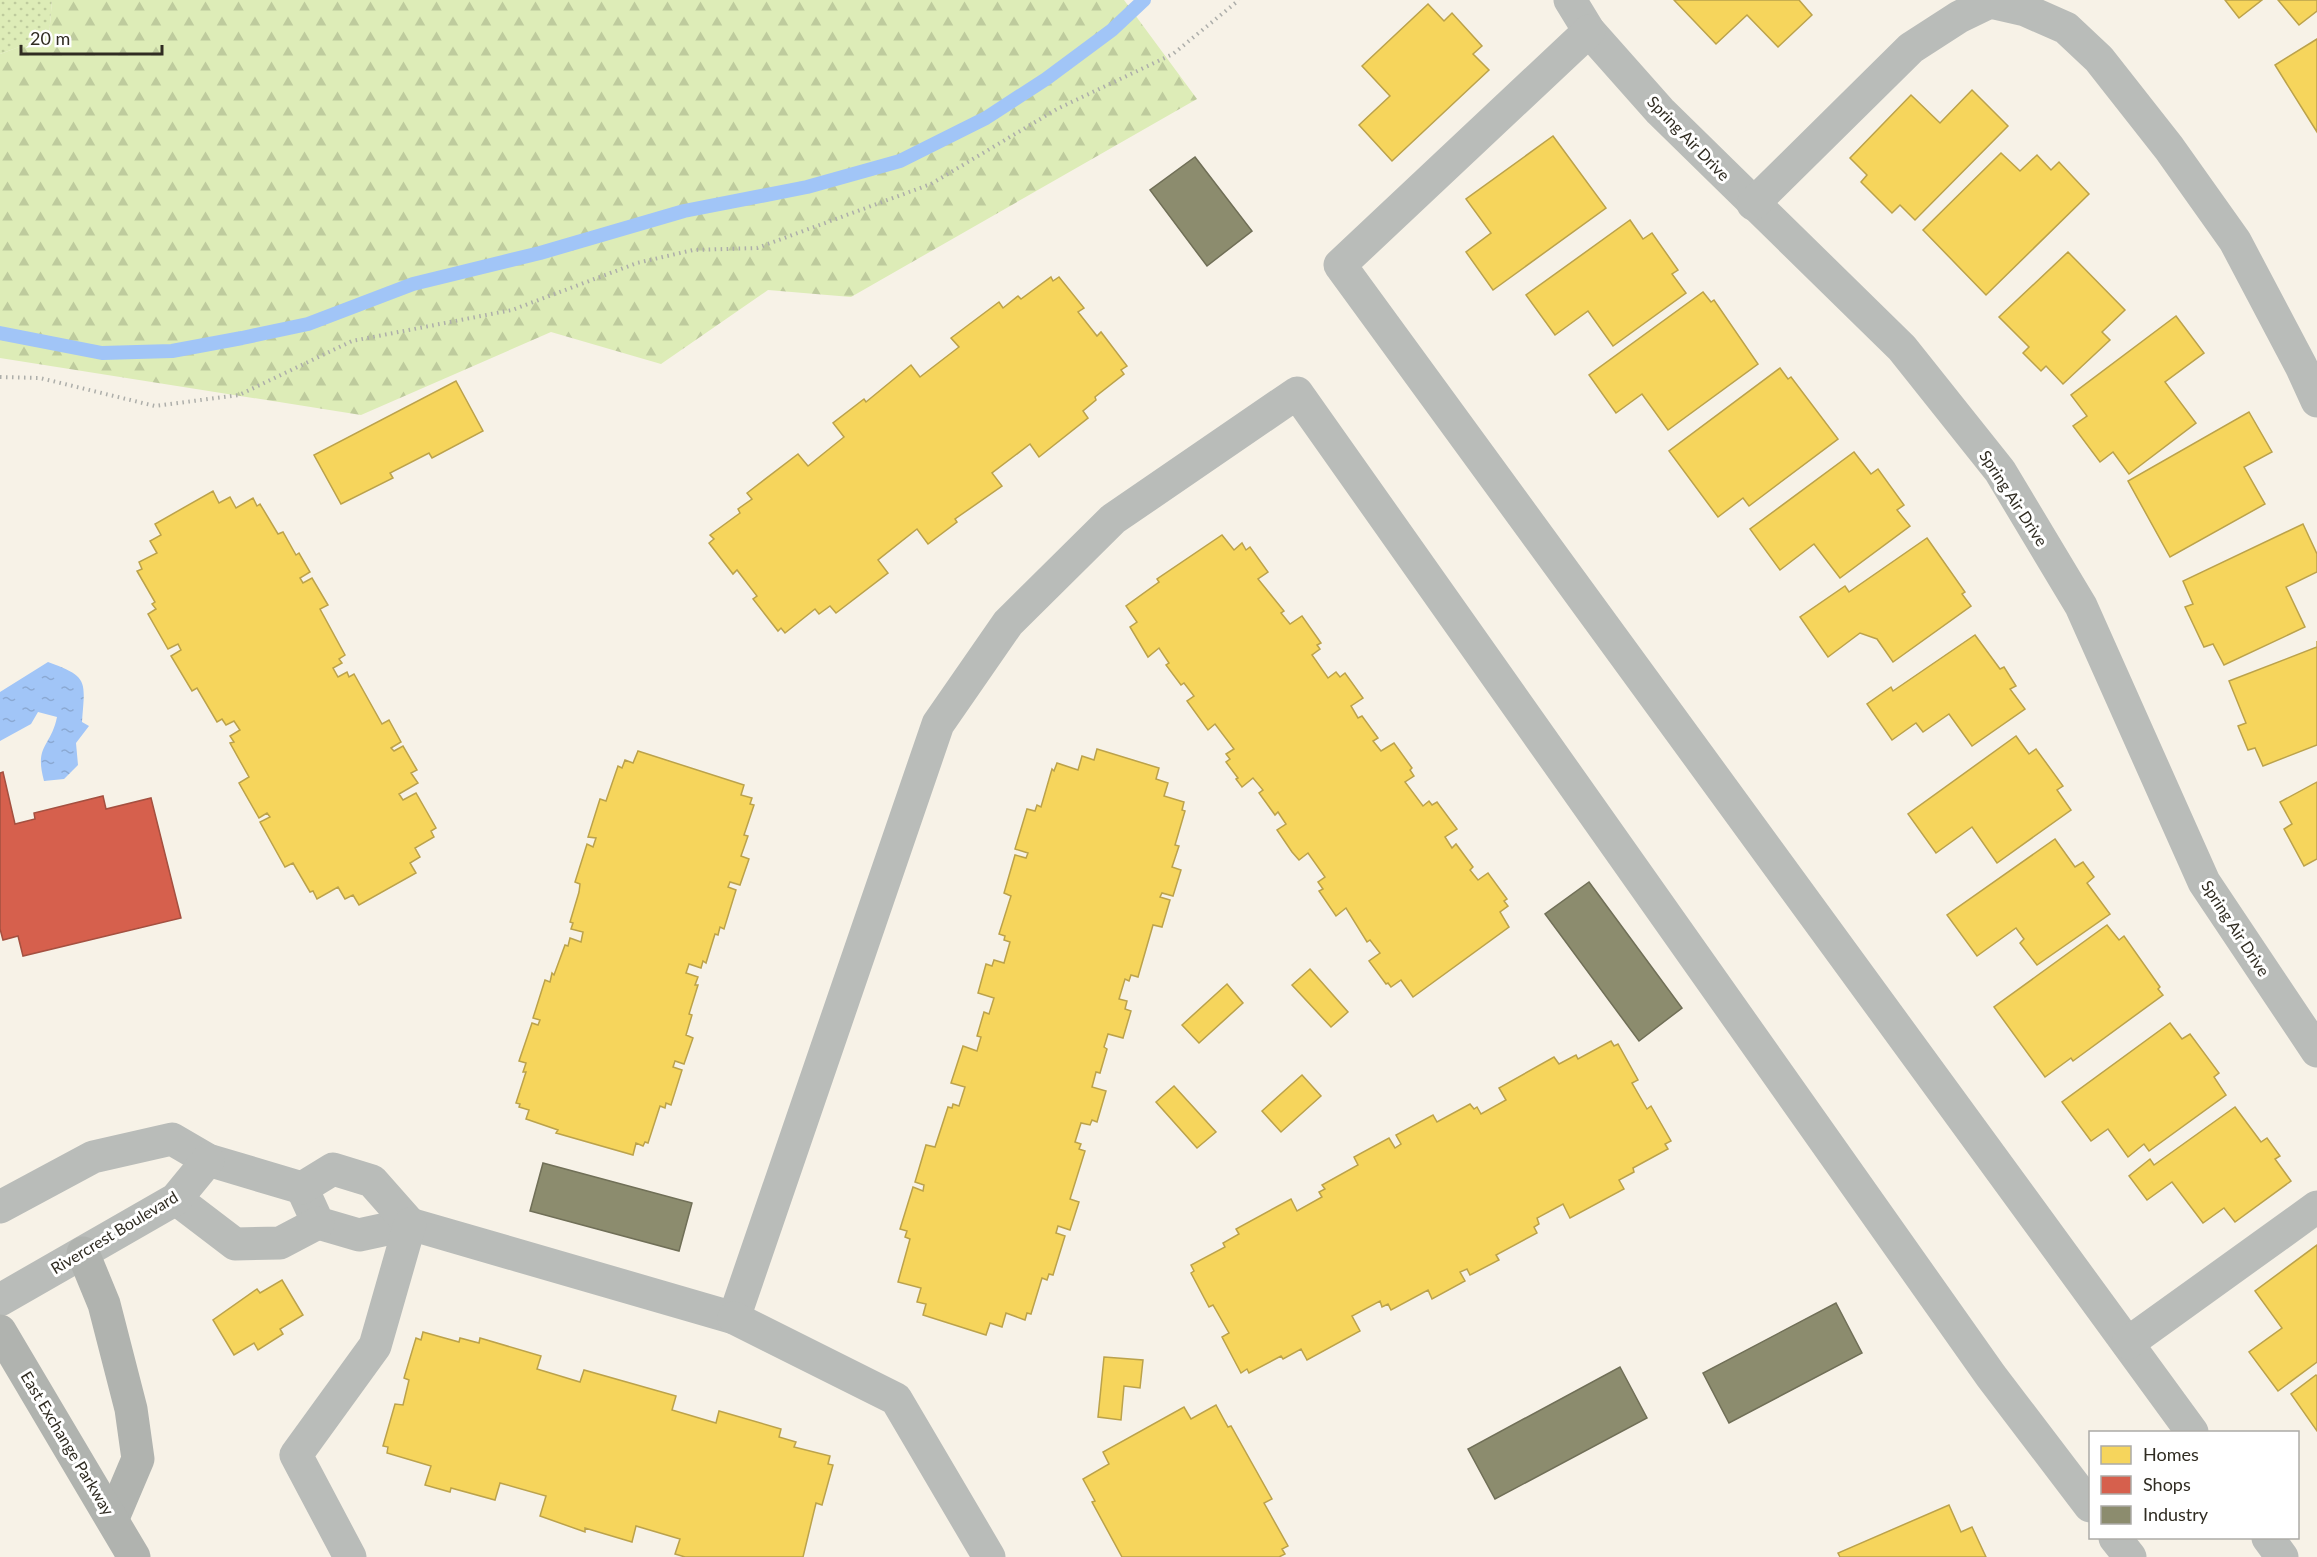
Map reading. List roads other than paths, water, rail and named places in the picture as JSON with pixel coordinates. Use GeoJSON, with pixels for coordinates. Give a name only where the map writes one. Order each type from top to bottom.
{"type":"FeatureCollection","features":[{"type":"Feature","properties":{"kind":"main road"},"geometry":{"type":"LineString","coordinates":[[83,1253],[104,1304],[130,1409],[138,1459],[113,1518]]}},
{"type":"Feature","properties":{"kind":"main road","name":"East Exchange Parkway"},"geometry":{"type":"LineString","coordinates":[[0,1331],[113,1518],[134,1557]]}},
{"type":"Feature","properties":{"kind":"street","name":"Spring Air Drive"},"geometry":{"type":"LineString","coordinates":[[1570,0],[1589,31],[1660,111],[1902,348],[2000,471],[2081,606],[2204,882],[2317,1051]]}},
{"type":"Feature","properties":{"kind":"street"},"geometry":{"type":"LineString","coordinates":[[1753,204],[1911,48],[1959,17],[1990,2],[2025,9],[2066,28],[2099,59],[2169,148],[2235,241],[2317,401]]}},
{"type":"Feature","properties":{"kind":"street"},"geometry":{"type":"LineString","coordinates":[[1589,31],[1340,265],[2191,1431]]}},
{"type":"Feature","properties":{"kind":"street"},"geometry":{"type":"LineString","coordinates":[[734,1318],[938,724],[1008,623],[1113,519],[1297,393],[1978,1358],[2089,1503]]}},
{"type":"Feature","properties":{"kind":"street"},"geometry":{"type":"LineString","coordinates":[[0,1207],[93,1157],[172,1138],[208,1160],[302,1188],[333,1170],[372,1181],[410,1224]]}},
{"type":"Feature","properties":{"kind":"street","name":"Rivercrest Boulevard"},"geometry":{"type":"LineString","coordinates":[[0,1300],[176,1199],[208,1160]]}},
{"type":"Feature","properties":{"kind":"street"},"geometry":{"type":"LineString","coordinates":[[302,1188],[318,1223]]}},
{"type":"Feature","properties":{"kind":"street"},"geometry":{"type":"LineString","coordinates":[[176,1199],[235,1244],[280,1243],[318,1223],[359,1234],[410,1224],[734,1318],[896,1399],[989,1557]]}},
{"type":"Feature","properties":{"kind":"street"},"geometry":{"type":"LineString","coordinates":[[2128,1343],[2317,1207]]}},
{"type":"Feature","properties":{"kind":"street"},"geometry":{"type":"LineString","coordinates":[[350,1557],[296,1455],[375,1346],[410,1224]]}},
{"type":"Feature","properties":{"kind":"street"},"geometry":{"type":"LineString","coordinates":[[2116,1539],[2130,1557]]}},
{"type":"Feature","properties":{"kind":"street"},"geometry":{"type":"LineString","coordinates":[[2269,1539],[2282,1557]]}},
{"type":"Feature","properties":{"kind":"water"},"geometry":{"type":"Polygon","coordinates":[[[48,662],[71,672],[82,682],[84,697],[82,722],[89,726],[76,743],[78,765],[64,779],[44,781],[41,769],[42,753],[57,717],[38,712],[31,724],[0,741],[0,692],[48,662]]]}},
{"type":"Feature","properties":{"kind":"waterway"},"geometry":{"type":"LineString","coordinates":[[0,333],[102,353],[172,351],[242,338],[308,324],[413,284],[540,253],[684,211],[807,187],[900,161],[986,118],[1046,79],[1112,30],[1144,0]]}}]}
